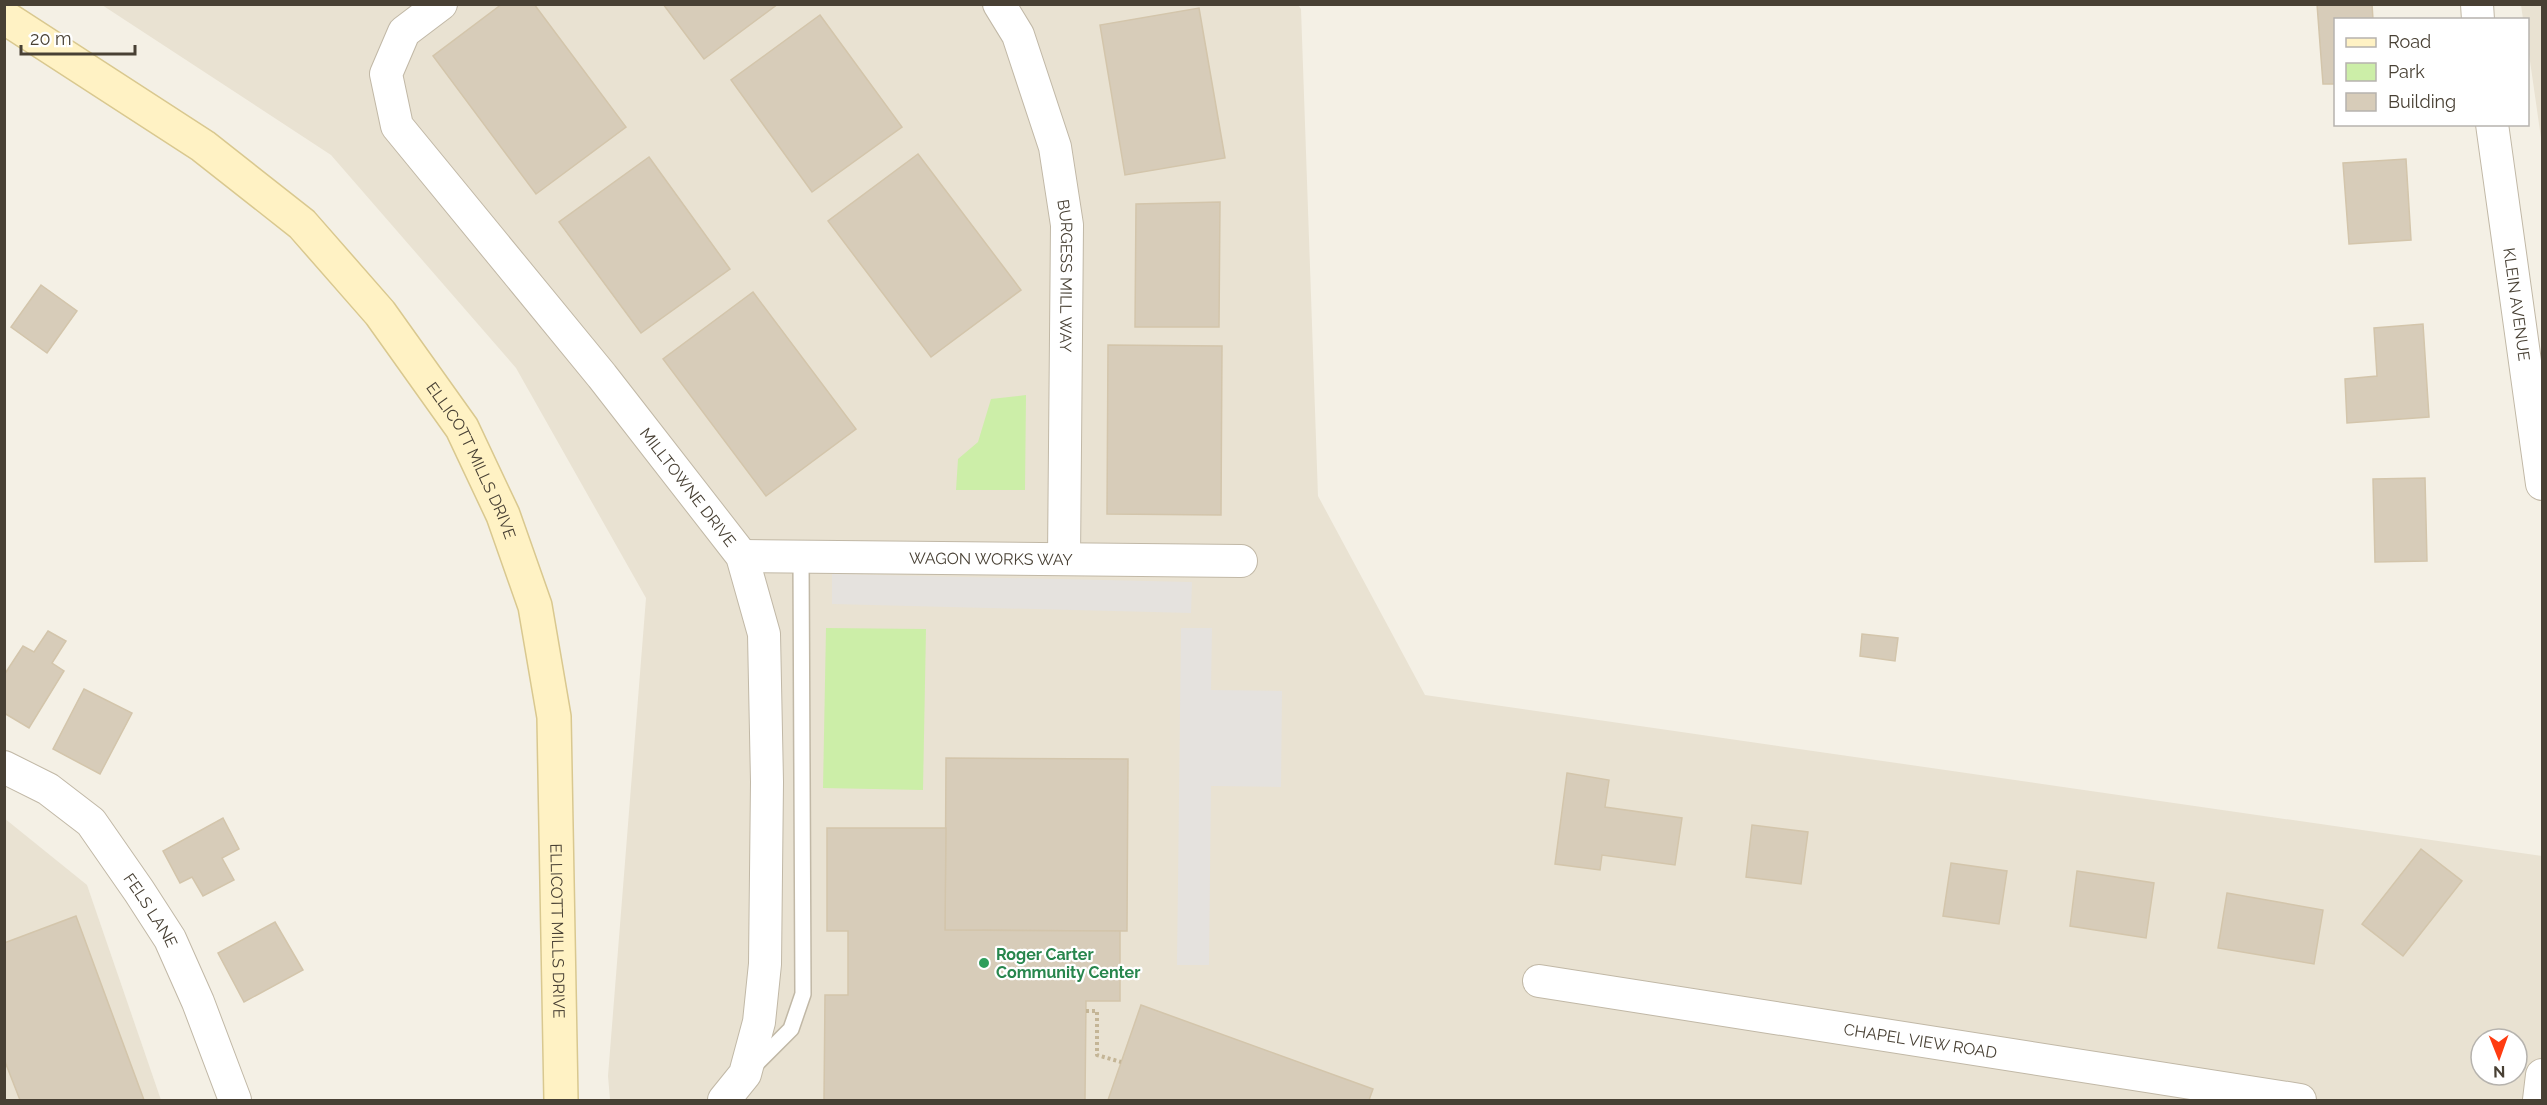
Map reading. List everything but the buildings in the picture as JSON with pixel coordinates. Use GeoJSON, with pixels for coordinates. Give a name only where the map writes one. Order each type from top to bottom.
{"type":"FeatureCollection","features":[{"type":"Feature","properties":{"kind":"main road","name":"ELLICOTT MILLS DRIVE"},"geometry":{"type":"LineString","coordinates":[[4,17],[203,146],[302,224],[380,314],[462,428],[503,515],[535,606],[554,717],[561,1101]]}},
{"type":"Feature","properties":{"kind":"street","name":"MILLTOWNE DRIVE"},"geometry":{"type":"LineString","coordinates":[[441,4],[404,32],[386,74],[397,126],[602,376],[742,556],[764,634],[767,782],[765,964],[759,1022],[745,1074],[724,1101]]}},
{"type":"Feature","properties":{"kind":"street","name":"BURGESS MILL WAY"},"geometry":{"type":"LineString","coordinates":[[999,4],[1018,35],[1056,147],[1067,225],[1064,560]]}},
{"type":"Feature","properties":{"kind":"street","name":"KLEIN AVENUE"},"geometry":{"type":"LineString","coordinates":[[2492,126],[2542,484]]}},
{"type":"Feature","properties":{"kind":"street","name":"WAGON WORKS WAY"},"geometry":{"type":"LineString","coordinates":[[742,556],[1241,561]]}},
{"type":"Feature","properties":{"kind":"street","name":"FELS LANE"},"geometry":{"type":"LineString","coordinates":[[4,767],[48,789],[91,822],[139,891],[174,950],[198,1002],[235,1101]]}},
{"type":"Feature","properties":{"kind":"street","name":"CHAPEL VIEW ROAD"},"geometry":{"type":"LineString","coordinates":[[1539,981],[2301,1101]]}},
{"type":"Feature","properties":{"kind":"street"},"geometry":{"type":"LineString","coordinates":[[2539,1101],[2542,1075]]}},
{"type":"Feature","properties":{"kind":"lane"},"geometry":{"type":"LineString","coordinates":[[745,1074],[791,1029],[803,994],[801,557]]}},
{"type":"Feature","properties":{"kind":"path"},"geometry":{"type":"LineString","coordinates":[[1086,1011],[1097,1011],[1097,1055],[1121,1062]]}},
{"type":"Feature","properties":{"kind":"shaded area"},"geometry":{"type":"Polygon","coordinates":[[[102,5],[1298,5],[1301,9],[1318,496],[1425,695],[2542,856],[2542,1100],[610,1100],[608,1076],[646,598],[516,368],[331,155],[102,5]]]}},
{"type":"Feature","properties":{"kind":"shaded area"},"geometry":{"type":"Polygon","coordinates":[[[2521,5],[2542,5],[2542,145],[2529,54],[2529,18],[2523,18],[2521,5]]]}},
{"type":"Feature","properties":{"kind":"shaded area"},"geometry":{"type":"Polygon","coordinates":[[[832,574],[1192,582],[1191,613],[832,604],[832,574]]]}},
{"type":"Feature","properties":{"kind":"shaded area"},"geometry":{"type":"Polygon","coordinates":[[[1181,628],[1212,628],[1211,690],[1282,691],[1281,787],[1211,786],[1209,965],[1177,965],[1181,628]]]}},
{"type":"Feature","properties":{"kind":"shaded area"},"geometry":{"type":"Polygon","coordinates":[[[4,818],[87,885],[161,1100],[5,1100],[4,818]]]}},
{"type":"Feature","properties":{"kind":"green space"},"geometry":{"type":"Polygon","coordinates":[[[1026,395],[1025,490],[956,490],[958,459],[978,442],[991,399],[1026,395]]]}},
{"type":"Feature","properties":{"kind":"green space"},"geometry":{"type":"Polygon","coordinates":[[[826,628],[926,629],[923,790],[823,788],[826,628]]]}},
{"type":"Feature","properties":{"kind":"place","name":"Roger Carter Community Center"},"geometry":{"type":"Point","coordinates":[984,963]}}]}
